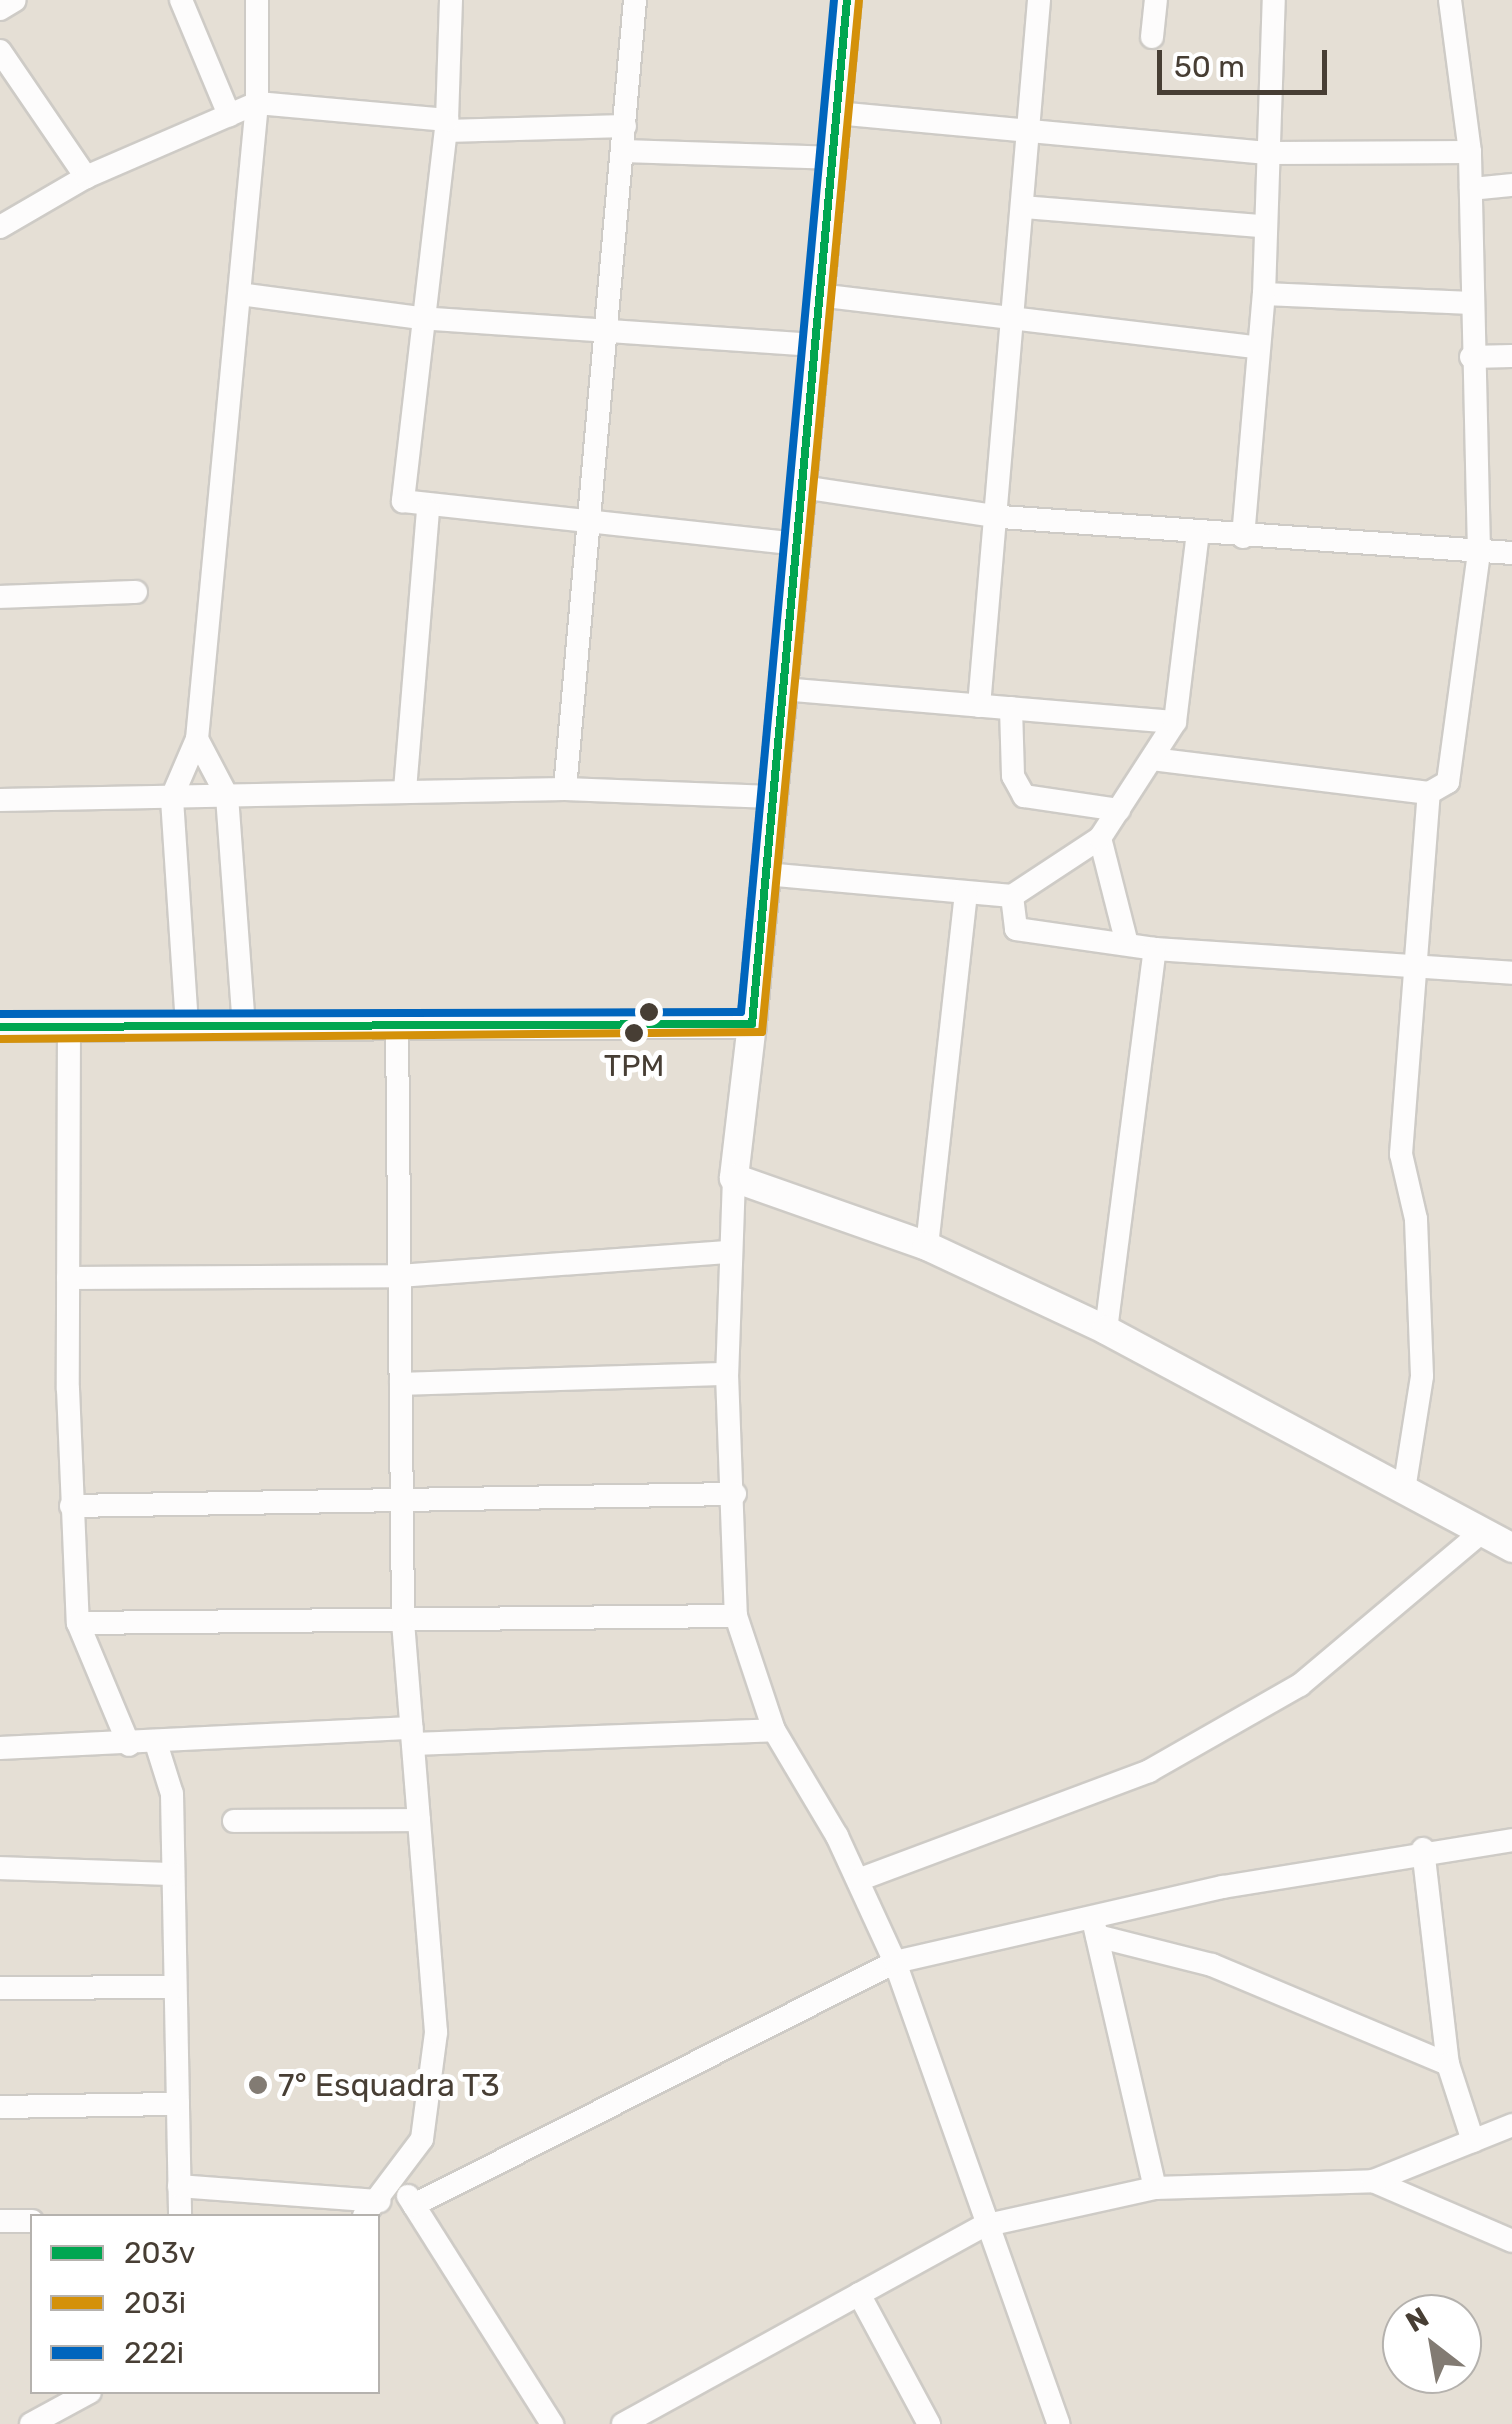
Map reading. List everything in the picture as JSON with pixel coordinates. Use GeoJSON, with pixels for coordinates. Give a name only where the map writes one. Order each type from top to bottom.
{"type":"FeatureCollection","features":[{"type":"Feature","properties":{"kind":"street"},"geometry":{"type":"LineString","coordinates":[[0,8],[15,0]]}},
{"type":"Feature","properties":{"kind":"street"},"geometry":{"type":"LineString","coordinates":[[181,0],[229,115]]}},
{"type":"Feature","properties":{"kind":"street"},"geometry":{"type":"LineString","coordinates":[[187,1025],[172,797],[198,738],[257,104],[257,0]]}},
{"type":"Feature","properties":{"kind":"street"},"geometry":{"type":"LineString","coordinates":[[451,0],[447,126],[419,318],[400,492],[428,510],[589,520],[796,544]]}},
{"type":"Feature","properties":{"kind":"street"},"geometry":{"type":"LineString","coordinates":[[566,789],[589,520],[599,334],[623,151],[636,0]]}},
{"type":"Feature","properties":{"kind":"street"},"geometry":{"type":"LineString","coordinates":[[847,0],[811,345],[802,487],[752,1024],[727,1252],[727,1374],[735,1494],[736,1616],[774,1730],[858,1880],[895,1962],[983,2226],[1059,2424]]}},
{"type":"Feature","properties":{"kind":"street"},"geometry":{"type":"LineString","coordinates":[[979,706],[1000,517],[1039,0]]}},
{"type":"Feature","properties":{"kind":"street"},"geometry":{"type":"LineString","coordinates":[[1152,38],[1156,0]]}},
{"type":"Feature","properties":{"kind":"street"},"geometry":{"type":"LineString","coordinates":[[1243,536],[1264,294],[1261,226],[1274,0]]}},
{"type":"Feature","properties":{"kind":"street"},"geometry":{"type":"LineString","coordinates":[[1152,759],[1429,793],[1448,782],[1480,552],[1471,357],[1470,152],[1450,0]]}},
{"type":"Feature","properties":{"kind":"street"},"geometry":{"type":"LineString","coordinates":[[0,51],[86,178]]}},
{"type":"Feature","properties":{"kind":"street"},"geometry":{"type":"LineString","coordinates":[[0,227],[86,178],[257,104],[447,126],[625,126]]}},
{"type":"Feature","properties":{"kind":"street"},"geometry":{"type":"LineString","coordinates":[[836,113],[1267,154],[1470,152]]}},
{"type":"Feature","properties":{"kind":"street"},"geometry":{"type":"LineString","coordinates":[[623,151],[830,158]]}},
{"type":"Feature","properties":{"kind":"street"},"geometry":{"type":"LineString","coordinates":[[1471,188],[1512,185]]}},
{"type":"Feature","properties":{"kind":"street"},"geometry":{"type":"LineString","coordinates":[[1024,208],[1261,226]]}},
{"type":"Feature","properties":{"kind":"street"},"geometry":{"type":"LineString","coordinates":[[240,294],[419,318],[599,334],[811,345]]}},
{"type":"Feature","properties":{"kind":"street"},"geometry":{"type":"LineString","coordinates":[[818,294],[1016,314],[1258,348]]}},
{"type":"Feature","properties":{"kind":"street"},"geometry":{"type":"LineString","coordinates":[[1264,294],[1472,303]]}},
{"type":"Feature","properties":{"kind":"street"},"geometry":{"type":"LineString","coordinates":[[1471,357],[1512,356]]}},
{"type":"Feature","properties":{"kind":"street"},"geometry":{"type":"LineString","coordinates":[[802,487],[1000,517],[1512,553]]}},
{"type":"Feature","properties":{"kind":"street"},"geometry":{"type":"LineString","coordinates":[[405,790],[428,510]]}},
{"type":"Feature","properties":{"kind":"street"},"geometry":{"type":"LineString","coordinates":[[765,874],[1012,896],[1100,838],[1175,722],[1198,532]]}},
{"type":"Feature","properties":{"kind":"street"},"geometry":{"type":"LineString","coordinates":[[0,597],[136,592]]}},
{"type":"Feature","properties":{"kind":"street"},"geometry":{"type":"LineString","coordinates":[[781,690],[1175,722]]}},
{"type":"Feature","properties":{"kind":"street"},"geometry":{"type":"LineString","coordinates":[[1011,708],[1012,776],[1024,796],[1119,810]]}},
{"type":"Feature","properties":{"kind":"street"},"geometry":{"type":"LineString","coordinates":[[198,738],[227,796],[244,1025]]}},
{"type":"Feature","properties":{"kind":"street"},"geometry":{"type":"LineString","coordinates":[[0,800],[566,789],[772,796]]}},
{"type":"Feature","properties":{"kind":"street"},"geometry":{"type":"LineString","coordinates":[[1404,1490],[1424,1308],[1401,1154],[1429,793]]}},
{"type":"Feature","properties":{"kind":"street"},"geometry":{"type":"LineString","coordinates":[[1100,838],[1127,944]]}},
{"type":"Feature","properties":{"kind":"street"},"geometry":{"type":"LineString","coordinates":[[926,1246],[966,894]]}},
{"type":"Feature","properties":{"kind":"street"},"geometry":{"type":"LineString","coordinates":[[1012,896],[1016,930],[1155,948],[1512,972]]}},
{"type":"Feature","properties":{"kind":"street"},"geometry":{"type":"LineString","coordinates":[[1106,1330],[1155,948]]}},
{"type":"Feature","properties":{"kind":"street"},"geometry":{"type":"LineString","coordinates":[[0,1028],[752,1024]]}},
{"type":"Feature","properties":{"kind":"street"},"geometry":{"type":"LineString","coordinates":[[69,1025],[71,1506],[78,1624],[129,1745]]}},
{"type":"Feature","properties":{"kind":"street"},"geometry":{"type":"LineString","coordinates":[[179,2186],[372,2209],[398,2180],[422,2138],[436,2032],[403,1618],[398,1028]]}},
{"type":"Feature","properties":{"kind":"street"},"geometry":{"type":"LineString","coordinates":[[734,1178],[926,1246],[1106,1330],[1512,1548]]}},
{"type":"Feature","properties":{"kind":"street"},"geometry":{"type":"LineString","coordinates":[[68,1278],[399,1276],[727,1252]]}},
{"type":"Feature","properties":{"kind":"street"},"geometry":{"type":"LineString","coordinates":[[401,1384],[727,1374]]}},
{"type":"Feature","properties":{"kind":"street"},"geometry":{"type":"LineString","coordinates":[[71,1506],[735,1494]]}},
{"type":"Feature","properties":{"kind":"street"},"geometry":{"type":"LineString","coordinates":[[858,1880],[1150,1770],[1300,1685],[1482,1532]]}},
{"type":"Feature","properties":{"kind":"street"},"geometry":{"type":"LineString","coordinates":[[78,1624],[736,1616]]}},
{"type":"Feature","properties":{"kind":"street"},"geometry":{"type":"LineString","coordinates":[[0,1748],[774,1730]]}},
{"type":"Feature","properties":{"kind":"street"},"geometry":{"type":"LineString","coordinates":[[156,1742],[172,1794],[180,2214]]}},
{"type":"Feature","properties":{"kind":"street"},"geometry":{"type":"LineString","coordinates":[[234,1821],[419,1820]]}},
{"type":"Feature","properties":{"kind":"street"},"geometry":{"type":"LineString","coordinates":[[414,2205],[895,1962],[1092,1913],[1424,1849],[1512,1840]]}},
{"type":"Feature","properties":{"kind":"street"},"geometry":{"type":"LineString","coordinates":[[1424,1849],[1448,2064],[1473,2140]]}},
{"type":"Feature","properties":{"kind":"street"},"geometry":{"type":"LineString","coordinates":[[0,1868],[172,1874]]}},
{"type":"Feature","properties":{"kind":"street"},"geometry":{"type":"LineString","coordinates":[[1092,1913],[1155,2188]]}},
{"type":"Feature","properties":{"kind":"street"},"geometry":{"type":"LineString","coordinates":[[1097,1936],[1212,1964],[1448,2064]]}},
{"type":"Feature","properties":{"kind":"street"},"geometry":{"type":"LineString","coordinates":[[0,1988],[175,1987]]}},
{"type":"Feature","properties":{"kind":"street"},"geometry":{"type":"LineString","coordinates":[[0,2108],[178,2104]]}},
{"type":"Feature","properties":{"kind":"street"},"geometry":{"type":"LineString","coordinates":[[624,2424],[983,2226],[1155,2188],[1373,2181],[1512,2125]]}},
{"type":"Feature","properties":{"kind":"street"},"geometry":{"type":"LineString","coordinates":[[398,2180],[552,2424]]}},
{"type":"Feature","properties":{"kind":"street"},"geometry":{"type":"LineString","coordinates":[[1373,2181],[1512,2241]]}},
{"type":"Feature","properties":{"kind":"street"},"geometry":{"type":"LineString","coordinates":[[0,2221],[30,2221]]}},
{"type":"Feature","properties":{"kind":"street"},"geometry":{"type":"LineString","coordinates":[[859,2294],[929,2424]]}},
{"type":"Feature","properties":{"kind":"street"},"geometry":{"type":"LineString","coordinates":[[31,2424],[86,2394]]}},
{"type":"Feature","properties":{"kind":"shaded area"},"geometry":{"type":"Polygon","coordinates":[[[0,0],[1512,0],[1512,2424],[0,2424],[0,0]]]}},
{"type":"Feature","properties":{"kind":"transit line","name":"222i"},"geometry":{"type":"LineString","coordinates":[[0,1014],[741,1012],[834,0]]}},
{"type":"Feature","properties":{"kind":"transit line","name":"203v"},"geometry":{"type":"LineString","coordinates":[[0,1027],[752,1024],[847,0]]}},
{"type":"Feature","properties":{"kind":"transit line","name":"203i"},"geometry":{"type":"LineString","coordinates":[[0,1039],[762,1032],[859,1]]}},
{"type":"Feature","properties":{"kind":"place","name":"TPM"},"geometry":{"type":"Point","coordinates":[634,1033]}},
{"type":"Feature","properties":{"kind":"place","name":"7° Esquadra T3"},"geometry":{"type":"Point","coordinates":[258,2085]}}]}
